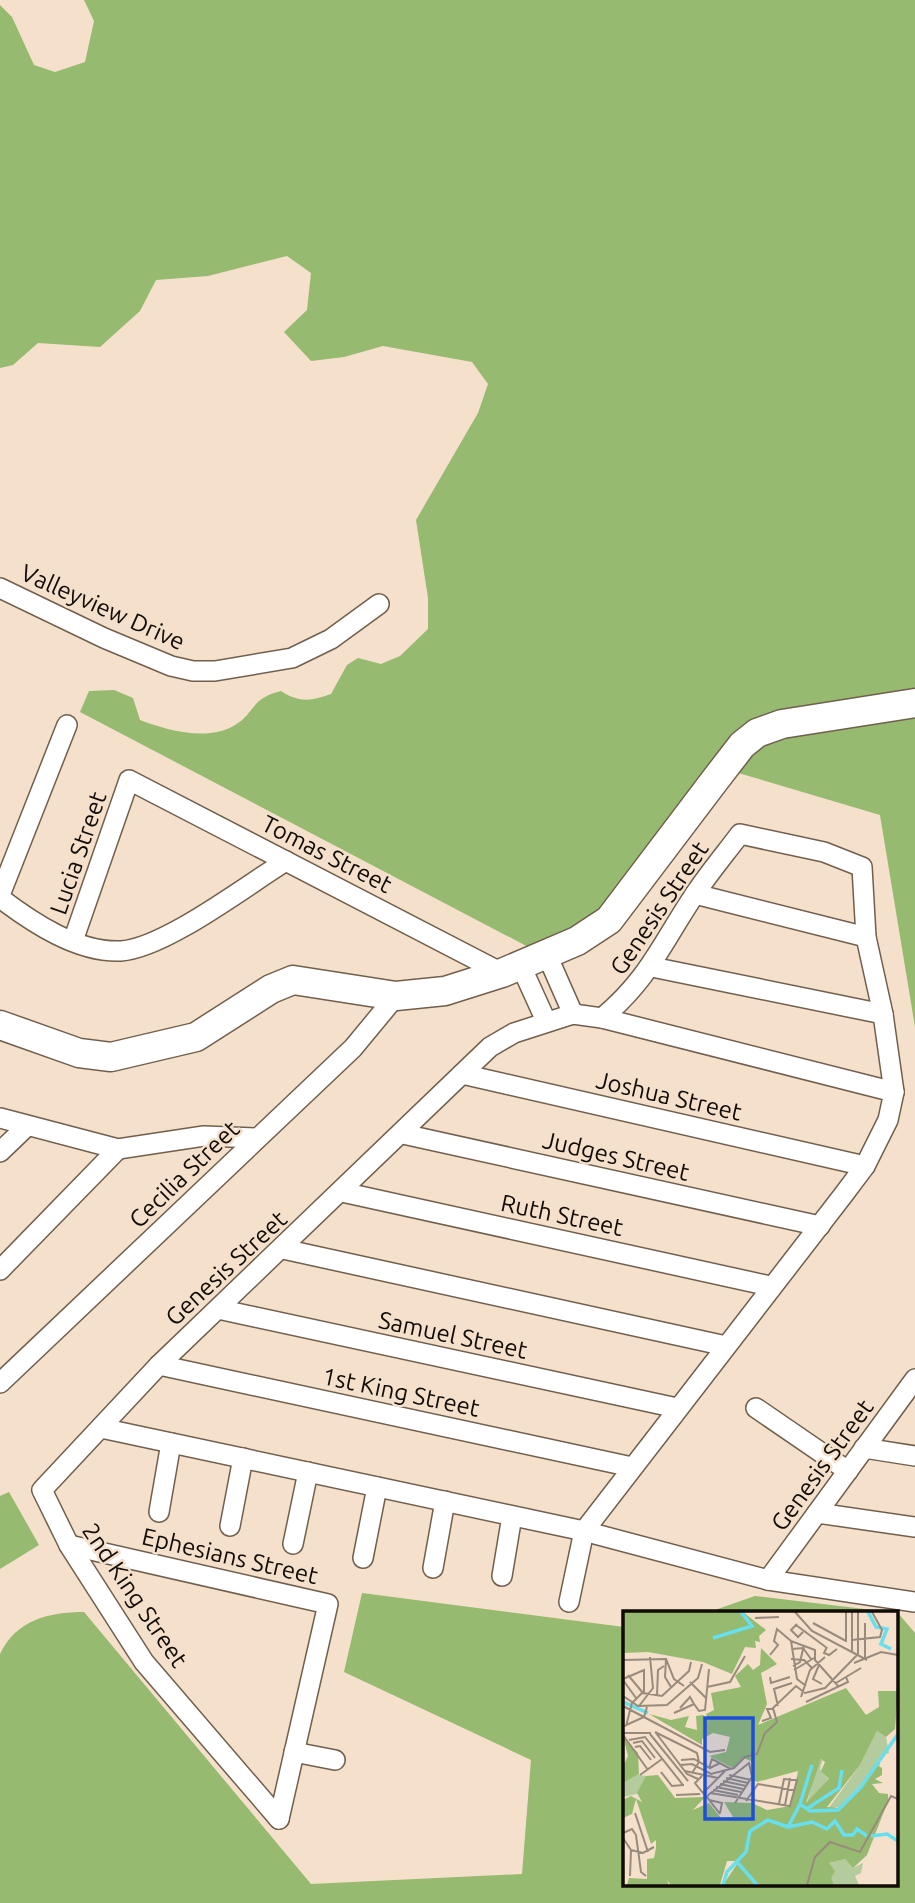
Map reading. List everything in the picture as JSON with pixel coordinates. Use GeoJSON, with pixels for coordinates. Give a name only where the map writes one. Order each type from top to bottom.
{"type":"FeatureCollection","features":[{"type":"Feature","properties":{"kind":"street","name":"Valleyview Drive"},"geometry":{"type":"LineString","coordinates":[[0,588],[115,643],[171,666],[193,671],[247,667],[308,652],[379,604]]}},
{"type":"Feature","properties":{"kind":"street"},"geometry":{"type":"LineString","coordinates":[[0,1025],[79,1053],[111,1057],[196,1037],[271,989],[293,980],[396,996],[445,991],[512,970],[593,933],[609,920],[742,745],[757,733],[782,724],[915,703]]}},
{"type":"Feature","properties":{"kind":"street"},"geometry":{"type":"LineString","coordinates":[[67,725],[0,897],[36,923],[73,942],[113,950],[139,947],[162,938],[286,861]]}},
{"type":"Feature","properties":{"kind":"street","name":"Tomas Street"},"geometry":{"type":"LineString","coordinates":[[129,780],[286,861],[512,970]]}},
{"type":"Feature","properties":{"kind":"street","name":"Lucia Street"},"geometry":{"type":"LineString","coordinates":[[73,942],[129,780]]}},
{"type":"Feature","properties":{"kind":"street","name":"Genesis Street"},"geometry":{"type":"LineString","coordinates":[[101,1428],[159,1365],[283,1249],[490,1047],[546,1021],[573,1014],[602,1018],[629,996],[652,967],[695,894],[740,834],[824,852],[862,867],[866,937]]}},
{"type":"Feature","properties":{"kind":"street"},"geometry":{"type":"LineString","coordinates":[[569,1602],[584,1531],[865,1166],[888,1120],[894,1092],[883,1014],[866,937],[695,894]]}},
{"type":"Feature","properties":{"kind":"street"},"geometry":{"type":"LineString","coordinates":[[547,955],[573,1014]]}},
{"type":"Feature","properties":{"kind":"street"},"geometry":{"type":"LineString","coordinates":[[652,967],[883,1014]]}},
{"type":"Feature","properties":{"kind":"street"},"geometry":{"type":"LineString","coordinates":[[512,970],[546,1021]]}},
{"type":"Feature","properties":{"kind":"street","name":"Cecilia Street"},"geometry":{"type":"LineString","coordinates":[[0,1383],[353,1048],[396,996]]}},
{"type":"Feature","properties":{"kind":"street"},"geometry":{"type":"LineString","coordinates":[[602,1018],[894,1092]]}},
{"type":"Feature","properties":{"kind":"street","name":"Joshua Street"},"geometry":{"type":"LineString","coordinates":[[462,1074],[865,1166]]}},
{"type":"Feature","properties":{"kind":"street"},"geometry":{"type":"LineString","coordinates":[[0,1118],[118,1149],[204,1136],[257,1138]]}},
{"type":"Feature","properties":{"kind":"street"},"geometry":{"type":"LineString","coordinates":[[0,1152],[26,1127]]}},
{"type":"Feature","properties":{"kind":"street","name":"Judges Street"},"geometry":{"type":"LineString","coordinates":[[402,1134],[820,1226]]}},
{"type":"Feature","properties":{"kind":"street"},"geometry":{"type":"LineString","coordinates":[[0,1270],[118,1149]]}},
{"type":"Feature","properties":{"kind":"street","name":"Ruth Street"},"geometry":{"type":"LineString","coordinates":[[342,1192],[770,1286]]}},
{"type":"Feature","properties":{"kind":"street"},"geometry":{"type":"LineString","coordinates":[[283,1249],[726,1346]]}},
{"type":"Feature","properties":{"kind":"street","name":"Samuel Street"},"geometry":{"type":"LineString","coordinates":[[218,1309],[677,1408]]}},
{"type":"Feature","properties":{"kind":"street","name":"1st King Street"},"geometry":{"type":"LineString","coordinates":[[159,1365],[632,1467]]}},
{"type":"Feature","properties":{"kind":"street","name":"Genesis Street"},"geometry":{"type":"LineString","coordinates":[[768,1580],[914,1381]]}},
{"type":"Feature","properties":{"kind":"street"},"geometry":{"type":"LineString","coordinates":[[756,1408],[848,1471]]}},
{"type":"Feature","properties":{"kind":"street"},"geometry":{"type":"LineString","coordinates":[[101,1428],[584,1531],[768,1580],[915,1602]]}},
{"type":"Feature","properties":{"kind":"street","name":"2nd King Street"},"geometry":{"type":"LineString","coordinates":[[101,1428],[41,1489],[69,1545],[144,1662],[279,1819]]}},
{"type":"Feature","properties":{"kind":"street"},"geometry":{"type":"LineString","coordinates":[[159,1512],[171,1443]]}},
{"type":"Feature","properties":{"kind":"street"},"geometry":{"type":"LineString","coordinates":[[864,1448],[915,1456]]}},
{"type":"Feature","properties":{"kind":"street"},"geometry":{"type":"LineString","coordinates":[[230,1526],[243,1458]]}},
{"type":"Feature","properties":{"kind":"street"},"geometry":{"type":"LineString","coordinates":[[293,1544],[308,1472]]}},
{"type":"Feature","properties":{"kind":"street"},"geometry":{"type":"LineString","coordinates":[[363,1558],[377,1487]]}},
{"type":"Feature","properties":{"kind":"street"},"geometry":{"type":"LineString","coordinates":[[432,1568],[444,1501]]}},
{"type":"Feature","properties":{"kind":"street"},"geometry":{"type":"LineString","coordinates":[[817,1513],[915,1527]]}},
{"type":"Feature","properties":{"kind":"street"},"geometry":{"type":"LineString","coordinates":[[502,1576],[513,1516]]}},
{"type":"Feature","properties":{"kind":"street","name":"Ephesians Street"},"geometry":{"type":"LineString","coordinates":[[69,1545],[328,1604],[279,1819]]}},
{"type":"Feature","properties":{"kind":"street"},"geometry":{"type":"LineString","coordinates":[[294,1752],[335,1760]]}},
{"type":"Feature","properties":{"kind":"green space"},"geometry":{"type":"Polygon","coordinates":[[[84,0],[915,0],[915,1027],[880,815],[735,772],[594,922],[534,950],[80,712],[89,691],[114,690],[133,698],[140,720],[187,733],[212,733],[235,725],[271,694],[281,691],[294,698],[306,700],[331,694],[347,665],[358,658],[381,664],[400,656],[428,629],[428,598],[416,520],[478,413],[488,384],[472,362],[383,346],[344,357],[311,361],[284,332],[307,310],[311,273],[287,256],[208,276],[156,280],[140,311],[100,347],[38,343],[13,365],[0,368],[0,5],[12,17],[34,65],[55,72],[85,62],[94,21],[84,0]]]}},
{"type":"Feature","properties":{"kind":"green space"},"geometry":{"type":"Polygon","coordinates":[[[9,1492],[39,1545],[0,1569],[0,1496],[9,1492]]]}},
{"type":"Feature","properties":{"kind":"green space"},"geometry":{"type":"Polygon","coordinates":[[[362,1593],[623,1627],[623,1885],[898,1885],[898,1613],[915,1633],[915,1903],[0,1903],[0,1654],[7,1642],[24,1626],[46,1616],[71,1612],[84,1612],[311,1884],[522,1874],[531,1760],[344,1672],[362,1593]]]}},
{"type":"Feature","properties":{"kind":"green space"},"geometry":{"type":"Polygon","coordinates":[[[755,1596],[882,1611],[712,1611],[755,1596]]]}}]}
